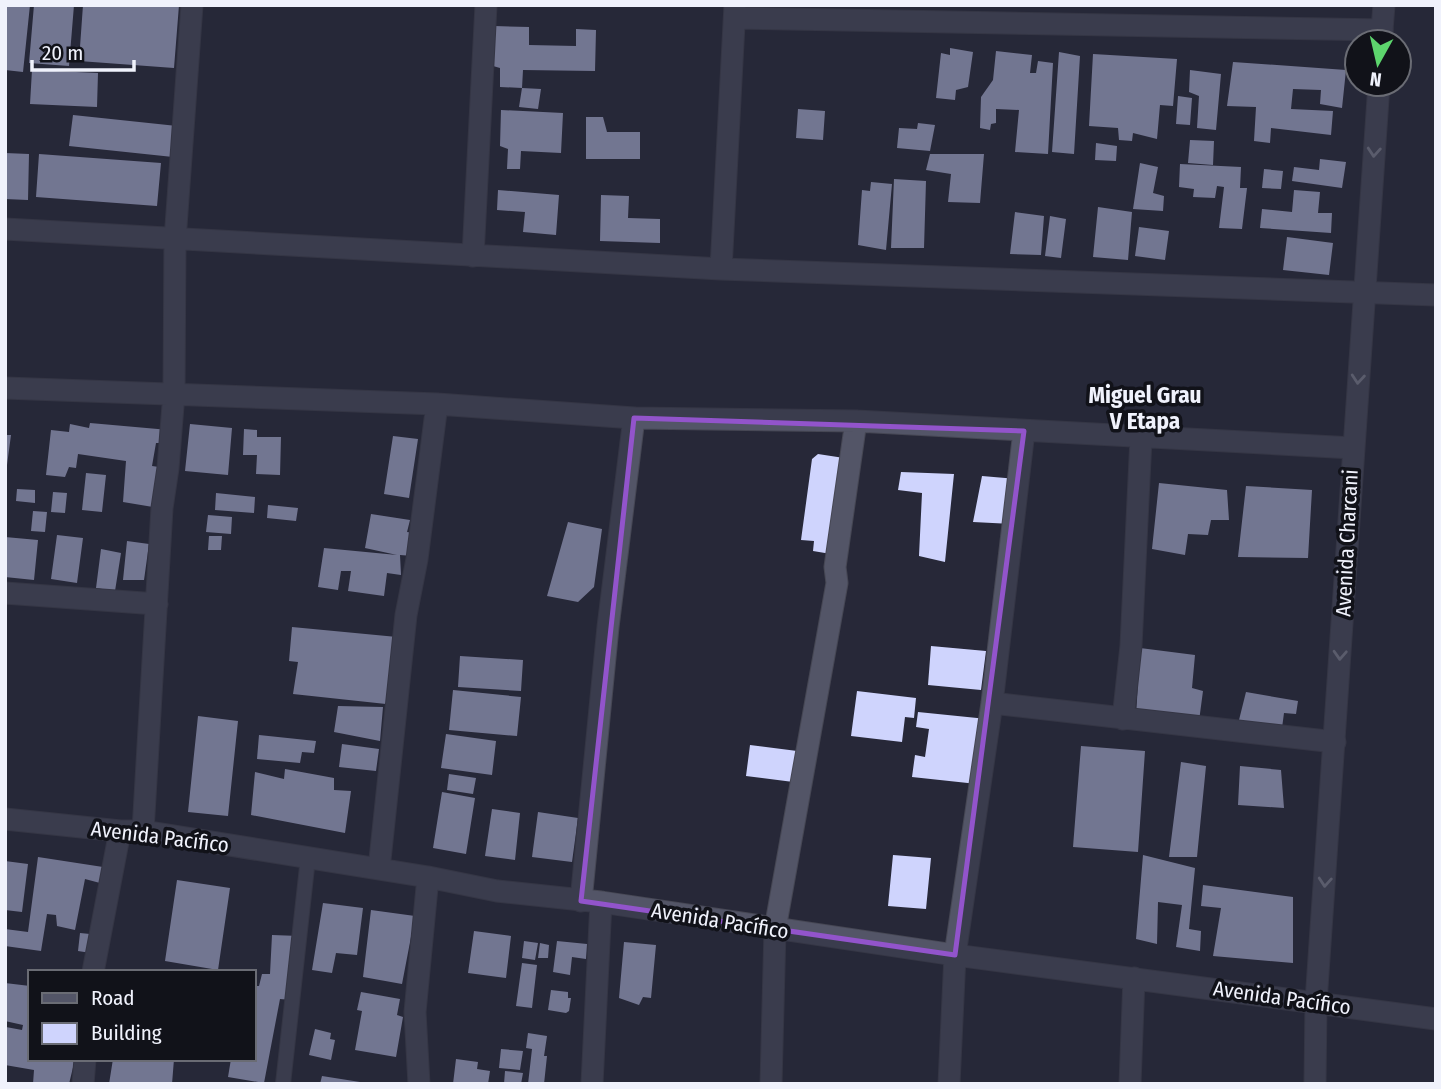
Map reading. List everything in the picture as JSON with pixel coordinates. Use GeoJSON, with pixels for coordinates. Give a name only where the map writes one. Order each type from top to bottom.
{"type":"FeatureCollection","features":[{"type":"Feature","properties":{"kind":"street"},"geometry":{"type":"LineString","coordinates":[[143,831],[162,508],[174,393],[175,240],[192,5]]}},
{"type":"Feature","properties":{"kind":"street"},"geometry":{"type":"LineString","coordinates":[[473,256],[486,5]]}},
{"type":"Feature","properties":{"kind":"street"},"geometry":{"type":"LineString","coordinates":[[1383,28],[1384,5]]}},
{"type":"Feature","properties":{"kind":"street"},"geometry":{"type":"LineString","coordinates":[[721,269],[735,12],[1343,35]]}},
{"type":"Feature","properties":{"kind":"street","name":"Avenida Charcani"},"geometry":{"type":"LineString","coordinates":[[1315,1084],[1316,1002],[1377,98]]}},
{"type":"Feature","properties":{"kind":"street"},"geometry":{"type":"LineString","coordinates":[[5,229],[721,269],[1436,295]]}},
{"type":"Feature","properties":{"kind":"street"},"geometry":{"type":"LineString","coordinates":[[5,388],[437,404],[634,418],[856,421],[1353,449]]}},
{"type":"Feature","properties":{"kind":"street"},"geometry":{"type":"LineString","coordinates":[[379,869],[406,615],[417,559],[437,404]]}},
{"type":"Feature","properties":{"kind":"street"},"geometry":{"type":"LineString","coordinates":[[592,1084],[591,901],[608,627],[634,418]]}},
{"type":"Feature","properties":{"kind":"street"},"geometry":{"type":"LineString","coordinates":[[771,1084],[775,929],[837,583],[835,567],[856,421]]}},
{"type":"Feature","properties":{"kind":"street"},"geometry":{"type":"LineString","coordinates":[[949,1084],[955,955],[992,703],[1024,431]]}},
{"type":"Feature","properties":{"kind":"street"},"geometry":{"type":"LineString","coordinates":[[1123,719],[1130,646],[1141,438]]}},
{"type":"Feature","properties":{"kind":"street"},"geometry":{"type":"LineString","coordinates":[[5,593],[157,604]]}},
{"type":"Feature","properties":{"kind":"street"},"geometry":{"type":"LineString","coordinates":[[992,703],[1335,742]]}},
{"type":"Feature","properties":{"kind":"street","name":"Avenida Pacífico"},"geometry":{"type":"LineString","coordinates":[[5,819],[143,831],[428,877],[497,891],[591,901],[955,955],[1436,1019]]}},
{"type":"Feature","properties":{"kind":"street"},"geometry":{"type":"LineString","coordinates":[[93,970],[120,831]]}},
{"type":"Feature","properties":{"kind":"street"},"geometry":{"type":"LineString","coordinates":[[419,1084],[415,1012],[428,877]]}},
{"type":"Feature","properties":{"kind":"street"},"geometry":{"type":"LineString","coordinates":[[1130,1084],[1134,978]]}},
{"type":"Feature","properties":{"kind":"street"},"geometry":{"type":"LineString","coordinates":[[83,1084],[85,1061]]}},
{"type":"Feature","properties":{"kind":"lane"},"geometry":{"type":"LineString","coordinates":[[283,1084],[308,858]]}},
{"type":"Feature","properties":{"kind":"highlighted area"},"geometry":{"type":"Polygon","coordinates":[[[634,418],[1024,431],[955,955],[581,901],[634,418]]]}},
{"type":"Feature","properties":{"kind":"building"},"geometry":{"type":"Polygon","coordinates":[[[5,5],[30,5],[23,72],[5,70],[5,5]]]}},
{"type":"Feature","properties":{"kind":"building"},"geometry":{"type":"Polygon","coordinates":[[[34,5],[74,5],[69,66],[29,63],[34,5]]]}},
{"type":"Feature","properties":{"kind":"building"},"geometry":{"type":"Polygon","coordinates":[[[83,5],[179,5],[174,68],[79,61],[83,5]]]}},
{"type":"Feature","properties":{"kind":"building"},"geometry":{"type":"Polygon","coordinates":[[[494,26],[529,27],[529,45],[576,46],[576,29],[596,30],[595,71],[523,70],[522,88],[500,87],[500,68],[493,66],[494,26]]]}},
{"type":"Feature","properties":{"kind":"building"},"geometry":{"type":"Polygon","coordinates":[[[950,48],[973,52],[968,87],[956,90],[955,100],[936,98],[941,53],[950,55],[950,48]]]}},
{"type":"Feature","properties":{"kind":"building"},"geometry":{"type":"Polygon","coordinates":[[[996,51],[1032,55],[1030,73],[1036,73],[1038,61],[1053,63],[1048,154],[1015,152],[1019,110],[996,109],[996,123],[991,124],[990,130],[980,128],[981,97],[993,80],[996,51]]]}},
{"type":"Feature","properties":{"kind":"building"},"geometry":{"type":"Polygon","coordinates":[[[1059,52],[1080,56],[1074,154],[1052,152],[1059,52]]]}},
{"type":"Feature","properties":{"kind":"building"},"geometry":{"type":"Polygon","coordinates":[[[1093,54],[1177,59],[1173,106],[1160,105],[1157,139],[1133,133],[1132,141],[1119,140],[1118,128],[1089,126],[1093,54]]]}},
{"type":"Feature","properties":{"kind":"building"},"geometry":{"type":"Polygon","coordinates":[[[1233,62],[1343,70],[1342,108],[1320,104],[1321,90],[1293,89],[1291,109],[1333,111],[1331,135],[1271,128],[1270,143],[1254,141],[1256,107],[1227,106],[1233,62]]]}},
{"type":"Feature","properties":{"kind":"building"},"geometry":{"type":"Polygon","coordinates":[[[32,70],[98,73],[97,107],[30,104],[32,70]]]}},
{"type":"Feature","properties":{"kind":"building"},"geometry":{"type":"Polygon","coordinates":[[[1190,70],[1221,74],[1216,130],[1197,128],[1199,96],[1189,92],[1190,70]]]}},
{"type":"Feature","properties":{"kind":"building"},"geometry":{"type":"Polygon","coordinates":[[[522,88],[541,89],[538,109],[519,107],[522,88]]]}},
{"type":"Feature","properties":{"kind":"building"},"geometry":{"type":"Polygon","coordinates":[[[1178,96],[1192,98],[1190,125],[1176,124],[1178,96]]]}},
{"type":"Feature","properties":{"kind":"building"},"geometry":{"type":"Polygon","coordinates":[[[798,109],[825,111],[823,140],[796,138],[798,109]]]}},
{"type":"Feature","properties":{"kind":"building"},"geometry":{"type":"Polygon","coordinates":[[[501,110],[563,113],[561,153],[521,151],[520,169],[507,169],[508,149],[500,146],[501,110]]]}},
{"type":"Feature","properties":{"kind":"building"},"geometry":{"type":"Polygon","coordinates":[[[73,115],[177,126],[173,157],[69,146],[73,115]]]}},
{"type":"Feature","properties":{"kind":"building"},"geometry":{"type":"Polygon","coordinates":[[[586,117],[603,117],[607,132],[640,132],[640,159],[586,159],[586,117]]]}},
{"type":"Feature","properties":{"kind":"building"},"geometry":{"type":"Polygon","coordinates":[[[918,123],[935,125],[930,151],[897,148],[899,128],[917,129],[918,123]]]}},
{"type":"Feature","properties":{"kind":"building"},"geometry":{"type":"Polygon","coordinates":[[[1190,140],[1214,141],[1213,165],[1188,163],[1190,140]]]}},
{"type":"Feature","properties":{"kind":"building"},"geometry":{"type":"Polygon","coordinates":[[[1096,143],[1117,146],[1116,161],[1095,160],[1096,143]]]}},
{"type":"Feature","properties":{"kind":"building"},"geometry":{"type":"Polygon","coordinates":[[[5,153],[29,154],[28,200],[5,199],[5,153]]]}},
{"type":"Feature","properties":{"kind":"building"},"geometry":{"type":"Polygon","coordinates":[[[39,154],[161,163],[157,206],[36,197],[39,154]]]}},
{"type":"Feature","properties":{"kind":"building"},"geometry":{"type":"Polygon","coordinates":[[[930,154],[984,154],[980,203],[948,202],[951,174],[926,170],[930,154]]]}},
{"type":"Feature","properties":{"kind":"building"},"geometry":{"type":"Polygon","coordinates":[[[1320,159],[1346,162],[1342,188],[1292,181],[1294,167],[1319,170],[1320,159]]]}},
{"type":"Feature","properties":{"kind":"building"},"geometry":{"type":"Polygon","coordinates":[[[1140,163],[1158,167],[1153,193],[1164,196],[1163,211],[1133,209],[1140,163]]]}},
{"type":"Feature","properties":{"kind":"building"},"geometry":{"type":"Polygon","coordinates":[[[1180,164],[1241,167],[1240,188],[1247,188],[1242,229],[1219,228],[1224,187],[1217,186],[1215,198],[1193,197],[1194,189],[1179,187],[1180,164]]]}},
{"type":"Feature","properties":{"kind":"building"},"geometry":{"type":"Polygon","coordinates":[[[1264,169],[1283,171],[1281,189],[1262,188],[1264,169]]]}},
{"type":"Feature","properties":{"kind":"building"},"geometry":{"type":"Polygon","coordinates":[[[894,179],[926,181],[924,248],[891,248],[894,179]]]}},
{"type":"Feature","properties":{"kind":"building"},"geometry":{"type":"Polygon","coordinates":[[[871,182],[892,184],[886,250],[858,245],[862,190],[870,191],[871,182]]]}},
{"type":"Feature","properties":{"kind":"building"},"geometry":{"type":"Polygon","coordinates":[[[498,190],[559,195],[556,235],[523,232],[525,212],[497,210],[498,190]]]}},
{"type":"Feature","properties":{"kind":"building"},"geometry":{"type":"Polygon","coordinates":[[[1294,190],[1320,192],[1318,213],[1332,213],[1331,233],[1260,228],[1262,209],[1292,212],[1294,190]]]}},
{"type":"Feature","properties":{"kind":"building"},"geometry":{"type":"Polygon","coordinates":[[[601,195],[629,196],[628,218],[660,219],[660,243],[600,241],[601,195]]]}},
{"type":"Feature","properties":{"kind":"building"},"geometry":{"type":"Polygon","coordinates":[[[1098,207],[1132,212],[1128,260],[1093,257],[1098,207]]]}},
{"type":"Feature","properties":{"kind":"building"},"geometry":{"type":"Polygon","coordinates":[[[1015,212],[1044,216],[1041,255],[1010,254],[1015,212]]]}},
{"type":"Feature","properties":{"kind":"building"},"geometry":{"type":"Polygon","coordinates":[[[1050,216],[1066,219],[1061,258],[1045,256],[1050,216]]]}},
{"type":"Feature","properties":{"kind":"building"},"geometry":{"type":"Polygon","coordinates":[[[1139,227],[1169,231],[1165,260],[1135,256],[1139,227]]]}},
{"type":"Feature","properties":{"kind":"building"},"geometry":{"type":"Polygon","coordinates":[[[1287,237],[1333,243],[1329,275],[1283,270],[1287,237]]]}},
{"type":"Feature","properties":{"kind":"building"},"geometry":{"type":"Polygon","coordinates":[[[90,423],[169,430],[168,443],[156,443],[152,466],[166,468],[159,508],[123,502],[126,461],[78,454],[76,468],[69,467],[65,477],[46,475],[51,430],[69,432],[70,424],[89,428],[90,423]]]}},
{"type":"Feature","properties":{"kind":"building"},"geometry":{"type":"Polygon","coordinates":[[[190,424],[232,428],[228,475],[185,471],[190,424]]]}},
{"type":"Feature","properties":{"kind":"building"},"geometry":{"type":"Polygon","coordinates":[[[244,429],[257,430],[257,437],[281,437],[280,475],[256,474],[257,455],[243,455],[244,429]]]}},
{"type":"Feature","properties":{"kind":"building"},"geometry":{"type":"Polygon","coordinates":[[[5,435],[11,435],[7,465],[5,465],[5,435]]]}},
{"type":"Feature","properties":{"kind":"building"},"geometry":{"type":"Polygon","coordinates":[[[393,436],[418,439],[409,498],[384,494],[393,436]]]}},
{"type":"Feature","properties":{"kind":"building"},"geometry":{"type":"Polygon","coordinates":[[[818,454],[844,458],[831,554],[813,551],[814,541],[801,540],[812,459],[818,454]]]}},
{"type":"Feature","properties":{"kind":"building"},"geometry":{"type":"Polygon","coordinates":[[[901,472],[954,474],[945,562],[919,556],[922,493],[898,490],[901,472]]]}},
{"type":"Feature","properties":{"kind":"building"},"geometry":{"type":"Polygon","coordinates":[[[86,473],[106,475],[102,512],[82,510],[86,473]]]}},
{"type":"Feature","properties":{"kind":"building"},"geometry":{"type":"Polygon","coordinates":[[[982,476],[1017,479],[1012,524],[973,522],[982,476]]]}},
{"type":"Feature","properties":{"kind":"building"},"geometry":{"type":"Polygon","coordinates":[[[1159,483],[1227,490],[1229,520],[1211,520],[1208,535],[1188,534],[1185,555],[1152,549],[1159,483]]]}},
{"type":"Feature","properties":{"kind":"building"},"geometry":{"type":"Polygon","coordinates":[[[1246,486],[1312,490],[1308,558],[1238,557],[1246,486]]]}},
{"type":"Feature","properties":{"kind":"building"},"geometry":{"type":"Polygon","coordinates":[[[17,489],[35,490],[35,503],[16,501],[17,489]]]}},
{"type":"Feature","properties":{"kind":"building"},"geometry":{"type":"Polygon","coordinates":[[[53,492],[67,493],[65,513],[51,512],[53,492]]]}},
{"type":"Feature","properties":{"kind":"building"},"geometry":{"type":"Polygon","coordinates":[[[216,493],[255,497],[254,513],[215,510],[216,493]]]}},
{"type":"Feature","properties":{"kind":"building"},"geometry":{"type":"Polygon","coordinates":[[[268,505],[298,508],[296,521],[267,518],[268,505]]]}},
{"type":"Feature","properties":{"kind":"building"},"geometry":{"type":"Polygon","coordinates":[[[33,511],[47,512],[45,532],[31,531],[33,511]]]}},
{"type":"Feature","properties":{"kind":"building"},"geometry":{"type":"Polygon","coordinates":[[[371,514],[410,520],[407,532],[415,533],[413,556],[400,555],[401,575],[387,573],[384,596],[348,591],[351,571],[341,571],[338,590],[318,587],[324,548],[397,555],[365,548],[371,514]]]}},
{"type":"Feature","properties":{"kind":"building"},"geometry":{"type":"Polygon","coordinates":[[[208,515],[232,517],[231,534],[206,532],[208,515]]]}},
{"type":"Feature","properties":{"kind":"building"},"geometry":{"type":"Polygon","coordinates":[[[568,522],[602,529],[594,587],[578,602],[547,596],[568,522]]]}},
{"type":"Feature","properties":{"kind":"building"},"geometry":{"type":"Polygon","coordinates":[[[57,535],[83,538],[77,583],[51,579],[57,535]]]}},
{"type":"Feature","properties":{"kind":"building"},"geometry":{"type":"Polygon","coordinates":[[[209,536],[222,536],[221,550],[208,550],[209,536]]]}},
{"type":"Feature","properties":{"kind":"building"},"geometry":{"type":"Polygon","coordinates":[[[5,537],[38,540],[34,580],[5,577],[5,537]]]}},
{"type":"Feature","properties":{"kind":"building"},"geometry":{"type":"Polygon","coordinates":[[[127,541],[149,544],[144,580],[123,580],[127,541]]]}},
{"type":"Feature","properties":{"kind":"building"},"geometry":{"type":"Polygon","coordinates":[[[101,549],[121,553],[115,591],[96,588],[101,549]]]}},
{"type":"Feature","properties":{"kind":"building"},"geometry":{"type":"Polygon","coordinates":[[[292,627],[397,637],[386,704],[293,694],[298,662],[289,661],[292,627]]]}},
{"type":"Feature","properties":{"kind":"building"},"geometry":{"type":"Polygon","coordinates":[[[931,646],[986,651],[981,690],[928,685],[931,646]]]}},
{"type":"Feature","properties":{"kind":"building"},"geometry":{"type":"Polygon","coordinates":[[[1140,648],[1195,655],[1192,688],[1203,691],[1199,721],[1136,717],[1140,648]]]}},
{"type":"Feature","properties":{"kind":"building"},"geometry":{"type":"Polygon","coordinates":[[[460,656],[523,660],[521,691],[458,687],[460,656]]]}},
{"type":"Feature","properties":{"kind":"building"},"geometry":{"type":"Polygon","coordinates":[[[453,690],[521,697],[517,736],[449,730],[453,690]]]}},
{"type":"Feature","properties":{"kind":"building"},"geometry":{"type":"Polygon","coordinates":[[[857,691],[916,698],[914,718],[905,717],[902,742],[851,736],[857,691]]]}},
{"type":"Feature","properties":{"kind":"building"},"geometry":{"type":"Polygon","coordinates":[[[1246,692],[1298,701],[1296,714],[1284,713],[1282,728],[1238,724],[1246,692]]]}},
{"type":"Feature","properties":{"kind":"building"},"geometry":{"type":"Polygon","coordinates":[[[338,706],[383,707],[380,741],[334,732],[338,706]]]}},
{"type":"Feature","properties":{"kind":"building"},"geometry":{"type":"Polygon","coordinates":[[[918,712],[987,719],[977,784],[912,777],[915,755],[925,757],[929,729],[916,727],[918,712]]]}},
{"type":"Feature","properties":{"kind":"building"},"geometry":{"type":"Polygon","coordinates":[[[198,716],[238,721],[228,816],[188,812],[198,716]]]}},
{"type":"Feature","properties":{"kind":"building"},"geometry":{"type":"Polygon","coordinates":[[[446,734],[496,741],[492,775],[441,768],[446,734]]]}},
{"type":"Feature","properties":{"kind":"building"},"geometry":{"type":"Polygon","coordinates":[[[259,735],[316,741],[314,753],[302,752],[300,763],[257,759],[259,735]]]}},
{"type":"Feature","properties":{"kind":"building"},"geometry":{"type":"Polygon","coordinates":[[[342,744],[379,749],[376,771],[339,767],[342,744]]]}},
{"type":"Feature","properties":{"kind":"building"},"geometry":{"type":"Polygon","coordinates":[[[750,745],[805,752],[801,783],[746,776],[750,745]]]}},
{"type":"Feature","properties":{"kind":"building"},"geometry":{"type":"Polygon","coordinates":[[[1081,746],[1145,751],[1138,852],[1073,847],[1081,746]]]}},
{"type":"Feature","properties":{"kind":"building"},"geometry":{"type":"Polygon","coordinates":[[[1181,762],[1206,766],[1197,857],[1169,857],[1181,762]]]}},
{"type":"Feature","properties":{"kind":"building"},"geometry":{"type":"Polygon","coordinates":[[[1240,766],[1281,770],[1284,808],[1238,805],[1240,766]]]}},
{"type":"Feature","properties":{"kind":"building"},"geometry":{"type":"Polygon","coordinates":[[[285,769],[334,778],[334,790],[351,791],[345,833],[251,815],[255,772],[284,779],[285,769]]]}},
{"type":"Feature","properties":{"kind":"building"},"geometry":{"type":"Polygon","coordinates":[[[449,774],[476,778],[473,794],[447,790],[449,774]]]}},
{"type":"Feature","properties":{"kind":"building"},"geometry":{"type":"Polygon","coordinates":[[[442,792],[475,798],[466,854],[433,848],[442,792]]]}},
{"type":"Feature","properties":{"kind":"building"},"geometry":{"type":"Polygon","coordinates":[[[492,809],[520,813],[515,860],[485,856],[492,809]]]}},
{"type":"Feature","properties":{"kind":"building"},"geometry":{"type":"Polygon","coordinates":[[[538,812],[578,818],[572,862],[532,857],[538,812]]]}},
{"type":"Feature","properties":{"kind":"building"},"geometry":{"type":"Polygon","coordinates":[[[893,855],[931,858],[926,909],[888,906],[893,855]]]}},
{"type":"Feature","properties":{"kind":"building"},"geometry":{"type":"Polygon","coordinates":[[[1143,855],[1195,868],[1189,929],[1201,931],[1200,951],[1176,947],[1182,905],[1158,902],[1157,944],[1136,939],[1143,855]]]}},
{"type":"Feature","properties":{"kind":"building"},"geometry":{"type":"Polygon","coordinates":[[[38,857],[103,867],[100,883],[85,879],[75,930],[57,926],[56,915],[47,914],[41,951],[5,946],[5,929],[28,932],[38,857]]]}},
{"type":"Feature","properties":{"kind":"building"},"geometry":{"type":"Polygon","coordinates":[[[5,861],[28,864],[22,912],[5,910],[5,861]]]}},
{"type":"Feature","properties":{"kind":"building"},"geometry":{"type":"Polygon","coordinates":[[[177,880],[230,888],[218,970],[165,961],[177,880]]]}},
{"type":"Feature","properties":{"kind":"building"},"geometry":{"type":"Polygon","coordinates":[[[1203,885],[1293,897],[1293,963],[1213,956],[1221,908],[1201,906],[1203,885]]]}},
{"type":"Feature","properties":{"kind":"building"},"geometry":{"type":"Polygon","coordinates":[[[323,903],[363,908],[357,955],[336,953],[332,973],[312,970],[323,903]]]}},
{"type":"Feature","properties":{"kind":"building"},"geometry":{"type":"Polygon","coordinates":[[[371,910],[415,916],[402,984],[363,977],[371,910]]]}},
{"type":"Feature","properties":{"kind":"building"},"geometry":{"type":"Polygon","coordinates":[[[474,931],[511,936],[506,978],[468,973],[474,931]]]}},
{"type":"Feature","properties":{"kind":"building"},"geometry":{"type":"Polygon","coordinates":[[[80,933],[100,935],[97,954],[78,951],[80,933]]]}},
{"type":"Feature","properties":{"kind":"building"},"geometry":{"type":"Polygon","coordinates":[[[272,935],[299,936],[292,1000],[280,999],[264,1083],[228,1077],[231,1061],[256,1061],[256,986],[259,986],[262,974],[270,974],[272,935]]]}},
{"type":"Feature","properties":{"kind":"building"},"geometry":{"type":"Polygon","coordinates":[[[524,941],[538,943],[535,960],[522,958],[524,941]]]}},
{"type":"Feature","properties":{"kind":"building"},"geometry":{"type":"Polygon","coordinates":[[[557,941],[587,944],[586,959],[572,957],[570,975],[553,972],[557,941]]]}},
{"type":"Feature","properties":{"kind":"building"},"geometry":{"type":"Polygon","coordinates":[[[624,942],[656,945],[651,998],[643,997],[639,1005],[619,998],[624,942]]]}},
{"type":"Feature","properties":{"kind":"building"},"geometry":{"type":"Polygon","coordinates":[[[540,943],[549,945],[548,958],[538,958],[540,943]]]}},
{"type":"Feature","properties":{"kind":"building"},"geometry":{"type":"Polygon","coordinates":[[[522,963],[537,965],[532,1008],[516,1006],[522,963]]]}},
{"type":"Feature","properties":{"kind":"building"},"geometry":{"type":"Polygon","coordinates":[[[5,983],[28,986],[28,1061],[75,1061],[69,1084],[33,1084],[34,1070],[5,1065],[6,1027],[22,1030],[23,1025],[5,1021],[5,983]]]}},
{"type":"Feature","properties":{"kind":"building"},"geometry":{"type":"Polygon","coordinates":[[[551,990],[568,992],[568,998],[571,998],[569,1011],[566,1013],[548,1010],[551,990]]]}},
{"type":"Feature","properties":{"kind":"building"},"geometry":{"type":"Polygon","coordinates":[[[361,992],[400,999],[397,1015],[403,1017],[396,1057],[355,1050],[362,1011],[357,1010],[361,992]]]}},
{"type":"Feature","properties":{"kind":"building"},"geometry":{"type":"Polygon","coordinates":[[[315,1029],[331,1033],[330,1039],[335,1040],[331,1060],[309,1055],[315,1029]]]}},
{"type":"Feature","properties":{"kind":"building"},"geometry":{"type":"Polygon","coordinates":[[[528,1033],[547,1036],[544,1084],[528,1084],[532,1049],[526,1048],[528,1033]]]}},
{"type":"Feature","properties":{"kind":"building"},"geometry":{"type":"Polygon","coordinates":[[[501,1049],[523,1051],[520,1070],[499,1068],[501,1049]]]}},
{"type":"Feature","properties":{"kind":"building"},"geometry":{"type":"Polygon","coordinates":[[[456,1059],[478,1062],[477,1069],[490,1071],[488,1084],[453,1084],[456,1059]]]}},
{"type":"Feature","properties":{"kind":"building"},"geometry":{"type":"Polygon","coordinates":[[[113,1061],[174,1061],[172,1084],[109,1084],[113,1061]]]}},
{"type":"Feature","properties":{"kind":"building"},"geometry":{"type":"Polygon","coordinates":[[[505,1071],[523,1073],[521,1084],[504,1084],[505,1071]]]}},
{"type":"Feature","properties":{"kind":"building"},"geometry":{"type":"Polygon","coordinates":[[[322,1076],[360,1082],[360,1084],[320,1084],[322,1076]]]}},
{"type":"Feature","properties":{"kind":"district","name":"Miguel Grau V Etapa"},"geometry":{"type":"Point","coordinates":[1145,408]}}]}
